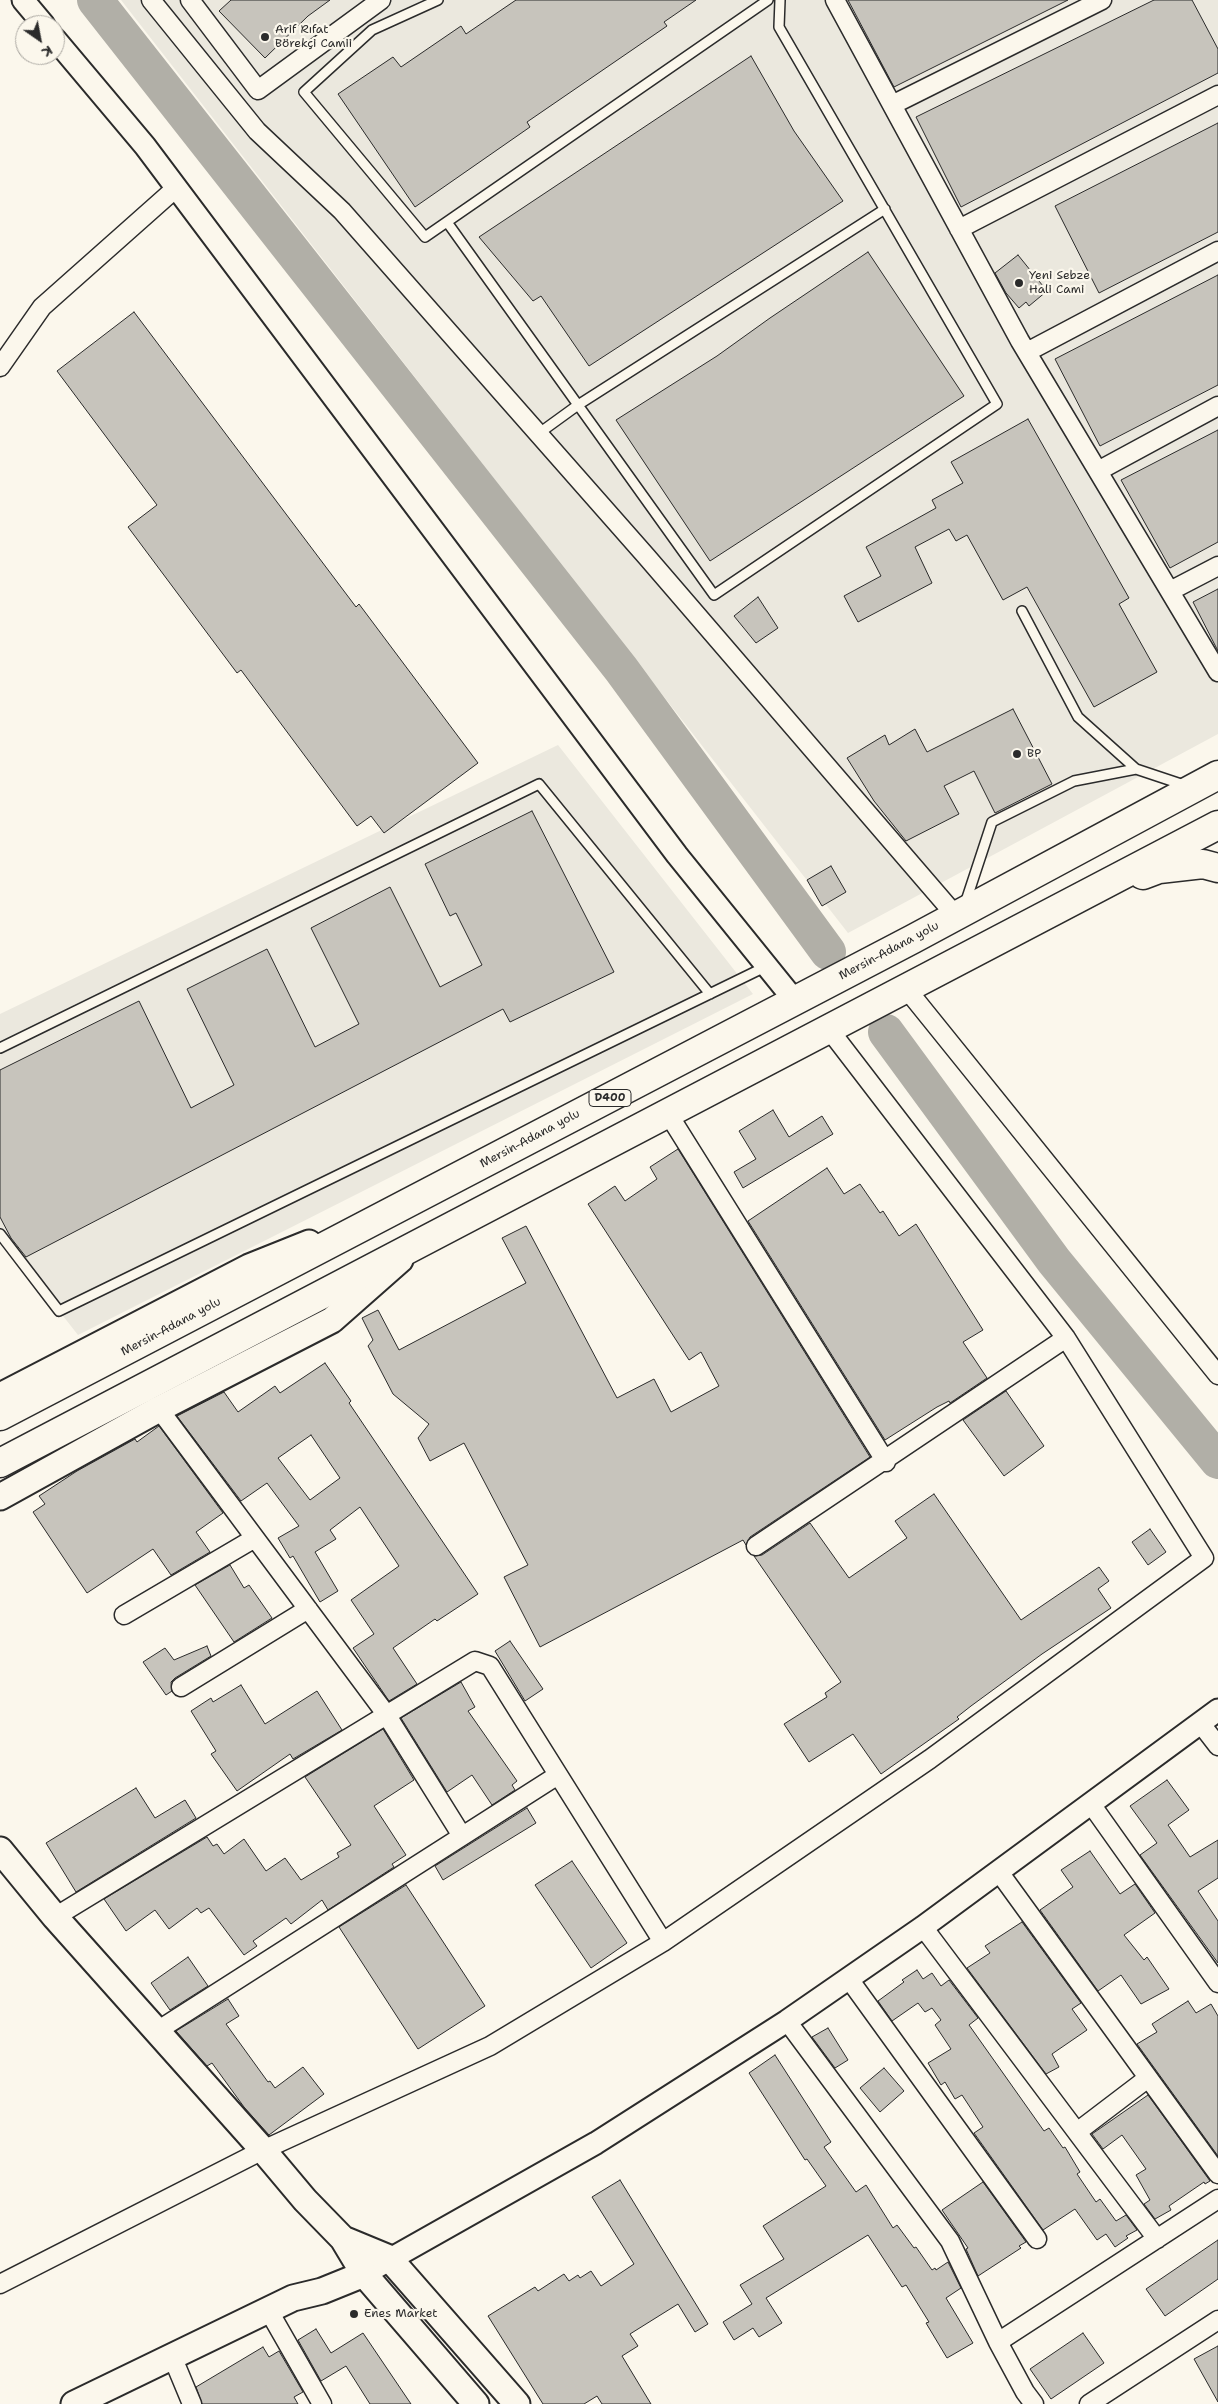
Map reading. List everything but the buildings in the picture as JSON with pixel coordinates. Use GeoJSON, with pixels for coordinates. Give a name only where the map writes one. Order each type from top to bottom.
{"type":"FeatureCollection","features":[{"type":"Feature","properties":{"kind":"highway","name":"Mersin-Adana yolu"},"geometry":{"type":"LineString","coordinates":[[0,1416],[796,1001],[1218,775]]}},
{"type":"Feature","properties":{"kind":"highway"},"geometry":{"type":"LineString","coordinates":[[0,1462],[928,974],[1218,825]]}},
{"type":"Feature","properties":{"kind":"highway"},"geometry":{"type":"LineString","coordinates":[[928,974],[1092,896],[1159,869],[1203,864],[1218,868]]}},
{"type":"Feature","properties":{"kind":"main road"},"geometry":{"type":"LineString","coordinates":[[0,1396],[249,1267],[404,1205]]}},
{"type":"Feature","properties":{"kind":"main road"},"geometry":{"type":"LineString","coordinates":[[0,1497],[158,1409],[332,1320],[422,1241]]}},
{"type":"Feature","properties":{"kind":"main road"},"geometry":{"type":"LineString","coordinates":[[0,1850],[55,1918],[263,2150],[305,2200],[343,2239],[364,2274],[476,2404]]}},
{"type":"Feature","properties":{"kind":"main road"},"geometry":{"type":"LineString","coordinates":[[343,2239],[389,2258],[517,2404]]}},
{"type":"Feature","properties":{"kind":"main road"},"geometry":{"type":"LineString","coordinates":[[74,2404],[293,2298],[322,2291],[364,2274]]}},
{"type":"Feature","properties":{"kind":"main road"},"geometry":{"type":"LineString","coordinates":[[106,2404],[301,2308],[322,2291]]}},
{"type":"Feature","properties":{"kind":"street"},"geometry":{"type":"LineString","coordinates":[[23,0],[36,15]]}},
{"type":"Feature","properties":{"kind":"street"},"geometry":{"type":"LineString","coordinates":[[151,0],[257,130],[342,211],[959,914]]}},
{"type":"Feature","properties":{"kind":"street"},"geometry":{"type":"LineString","coordinates":[[192,1],[258,90],[381,0]]}},
{"type":"Feature","properties":{"kind":"street"},"geometry":{"type":"LineString","coordinates":[[835,0],[1026,352],[1218,672]]}},
{"type":"Feature","properties":{"kind":"street"},"geometry":{"type":"LineString","coordinates":[[892,105],[1102,0]]}},
{"type":"Feature","properties":{"kind":"street"},"geometry":{"type":"LineString","coordinates":[[65,51],[145,146],[677,855],[796,1001]]}},
{"type":"Feature","properties":{"kind":"street"},"geometry":{"type":"LineString","coordinates":[[959,229],[1218,95]]}},
{"type":"Feature","properties":{"kind":"street"},"geometry":{"type":"LineString","coordinates":[[0,367],[42,307],[176,188]]}},
{"type":"Feature","properties":{"kind":"street"},"geometry":{"type":"LineString","coordinates":[[1026,352],[1218,251]]}},
{"type":"Feature","properties":{"kind":"street"},"geometry":{"type":"LineString","coordinates":[[1098,471],[1218,406]]}},
{"type":"Feature","properties":{"kind":"street"},"geometry":{"type":"LineString","coordinates":[[1170,592],[1218,566]]}},
{"type":"Feature","properties":{"kind":"street"},"geometry":{"type":"LineString","coordinates":[[905,987],[1218,1375]]}},
{"type":"Feature","properties":{"kind":"street"},"geometry":{"type":"LineString","coordinates":[[0,2284],[263,2150],[490,2046],[662,1942],[930,1760],[1204,1558],[1066,1338],[828,1028]]}},
{"type":"Feature","properties":{"kind":"street"},"geometry":{"type":"LineString","coordinates":[[667,1112],[885,1461]]}},
{"type":"Feature","properties":{"kind":"street"},"geometry":{"type":"LineString","coordinates":[[756,1546],[1066,1338]]}},
{"type":"Feature","properties":{"kind":"street"},"geometry":{"type":"LineString","coordinates":[[158,1409],[386,1714],[462,1836]]}},
{"type":"Feature","properties":{"kind":"street"},"geometry":{"type":"LineString","coordinates":[[124,1615],[255,1538]]}},
{"type":"Feature","properties":{"kind":"street"},"geometry":{"type":"LineString","coordinates":[[181,1687],[308,1608]]}},
{"type":"Feature","properties":{"kind":"street"},"geometry":{"type":"LineString","coordinates":[[55,1918],[386,1714],[476,1661],[490,1666],[662,1942]]}},
{"type":"Feature","properties":{"kind":"street"},"geometry":{"type":"LineString","coordinates":[[364,2274],[389,2258],[596,2143],[787,2021],[922,1928],[1218,1710]]}},
{"type":"Feature","properties":{"kind":"street"},"geometry":{"type":"LineString","coordinates":[[1201,1724],[1218,1746]]}},
{"type":"Feature","properties":{"kind":"street"},"geometry":{"type":"LineString","coordinates":[[157,2031],[558,1775]]}},
{"type":"Feature","properties":{"kind":"street"},"geometry":{"type":"LineString","coordinates":[[1091,1804],[1218,1982]]}},
{"type":"Feature","properties":{"kind":"street"},"geometry":{"type":"LineString","coordinates":[[999,1872],[1218,2174]]}},
{"type":"Feature","properties":{"kind":"street"},"geometry":{"type":"LineString","coordinates":[[922,1928],[1157,2239]]}},
{"type":"Feature","properties":{"kind":"street"},"geometry":{"type":"LineString","coordinates":[[849,1979],[1037,2239]]}},
{"type":"Feature","properties":{"kind":"street"},"geometry":{"type":"LineString","coordinates":[[787,2021],[950,2241],[998,2342],[1025,2392],[1034,2404]]}},
{"type":"Feature","properties":{"kind":"street"},"geometry":{"type":"LineString","coordinates":[[1077,2132],[1148,2078]]}},
{"type":"Feature","properties":{"kind":"street"},"geometry":{"type":"LineString","coordinates":[[998,2342],[1218,2199]]}},
{"type":"Feature","properties":{"kind":"street"},"geometry":{"type":"LineString","coordinates":[[274,2320],[322,2404]]}},
{"type":"Feature","properties":{"kind":"street"},"geometry":{"type":"LineString","coordinates":[[1089,2404],[1218,2320]]}},
{"type":"Feature","properties":{"kind":"street"},"geometry":{"type":"LineString","coordinates":[[177,2368],[192,2404]]}},
{"type":"Feature","properties":{"kind":"lane"},"geometry":{"type":"LineString","coordinates":[[438,0],[372,30],[304,92],[425,237],[768,0]]}},
{"type":"Feature","properties":{"kind":"lane"},"geometry":{"type":"LineString","coordinates":[[448,222],[714,595],[997,404],[779,27],[780,0]]}},
{"type":"Feature","properties":{"kind":"lane"},"geometry":{"type":"LineString","coordinates":[[538,434],[578,405],[885,210]]}},
{"type":"Feature","properties":{"kind":"lane"},"geometry":{"type":"LineString","coordinates":[[1022,611],[1078,717],[1136,769],[1194,788]]}},
{"type":"Feature","properties":{"kind":"lane"},"geometry":{"type":"LineString","coordinates":[[959,914],[992,822],[1074,781],[1136,769]]}},
{"type":"Feature","properties":{"kind":"lane"},"geometry":{"type":"LineString","coordinates":[[0,1048],[539,784],[710,994]]}},
{"type":"Feature","properties":{"kind":"lane"},"geometry":{"type":"LineString","coordinates":[[0,1234],[59,1311],[767,966]]}},
{"type":"Feature","properties":{"kind":"shaded area"},"geometry":{"type":"Polygon","coordinates":[[[121,0],[1218,0],[1218,734],[848,933],[121,0]]]}},
{"type":"Feature","properties":{"kind":"shaded area"},"geometry":{"type":"Polygon","coordinates":[[[558,745],[753,994],[78,1335],[0,1236],[0,1014],[558,745]]]}},
{"type":"Feature","properties":{"kind":"waterway"},"geometry":{"type":"LineString","coordinates":[[95,0],[621,669],[828,952]]}},
{"type":"Feature","properties":{"kind":"waterway"},"geometry":{"type":"LineString","coordinates":[[886,1032],[1054,1261],[1218,1461]]}},
{"type":"Feature","properties":{"kind":"place","name":"Arif Rıfat Börekçi Camii"},"geometry":{"type":"Point","coordinates":[265,37]}},
{"type":"Feature","properties":{"kind":"place","name":"Yeni Sebze Hali Cami"},"geometry":{"type":"Point","coordinates":[1019,283]}},
{"type":"Feature","properties":{"kind":"place","name":"BP"},"geometry":{"type":"Point","coordinates":[1017,754]}},
{"type":"Feature","properties":{"kind":"place","name":"Enes Market"},"geometry":{"type":"Point","coordinates":[354,2314]}}]}
